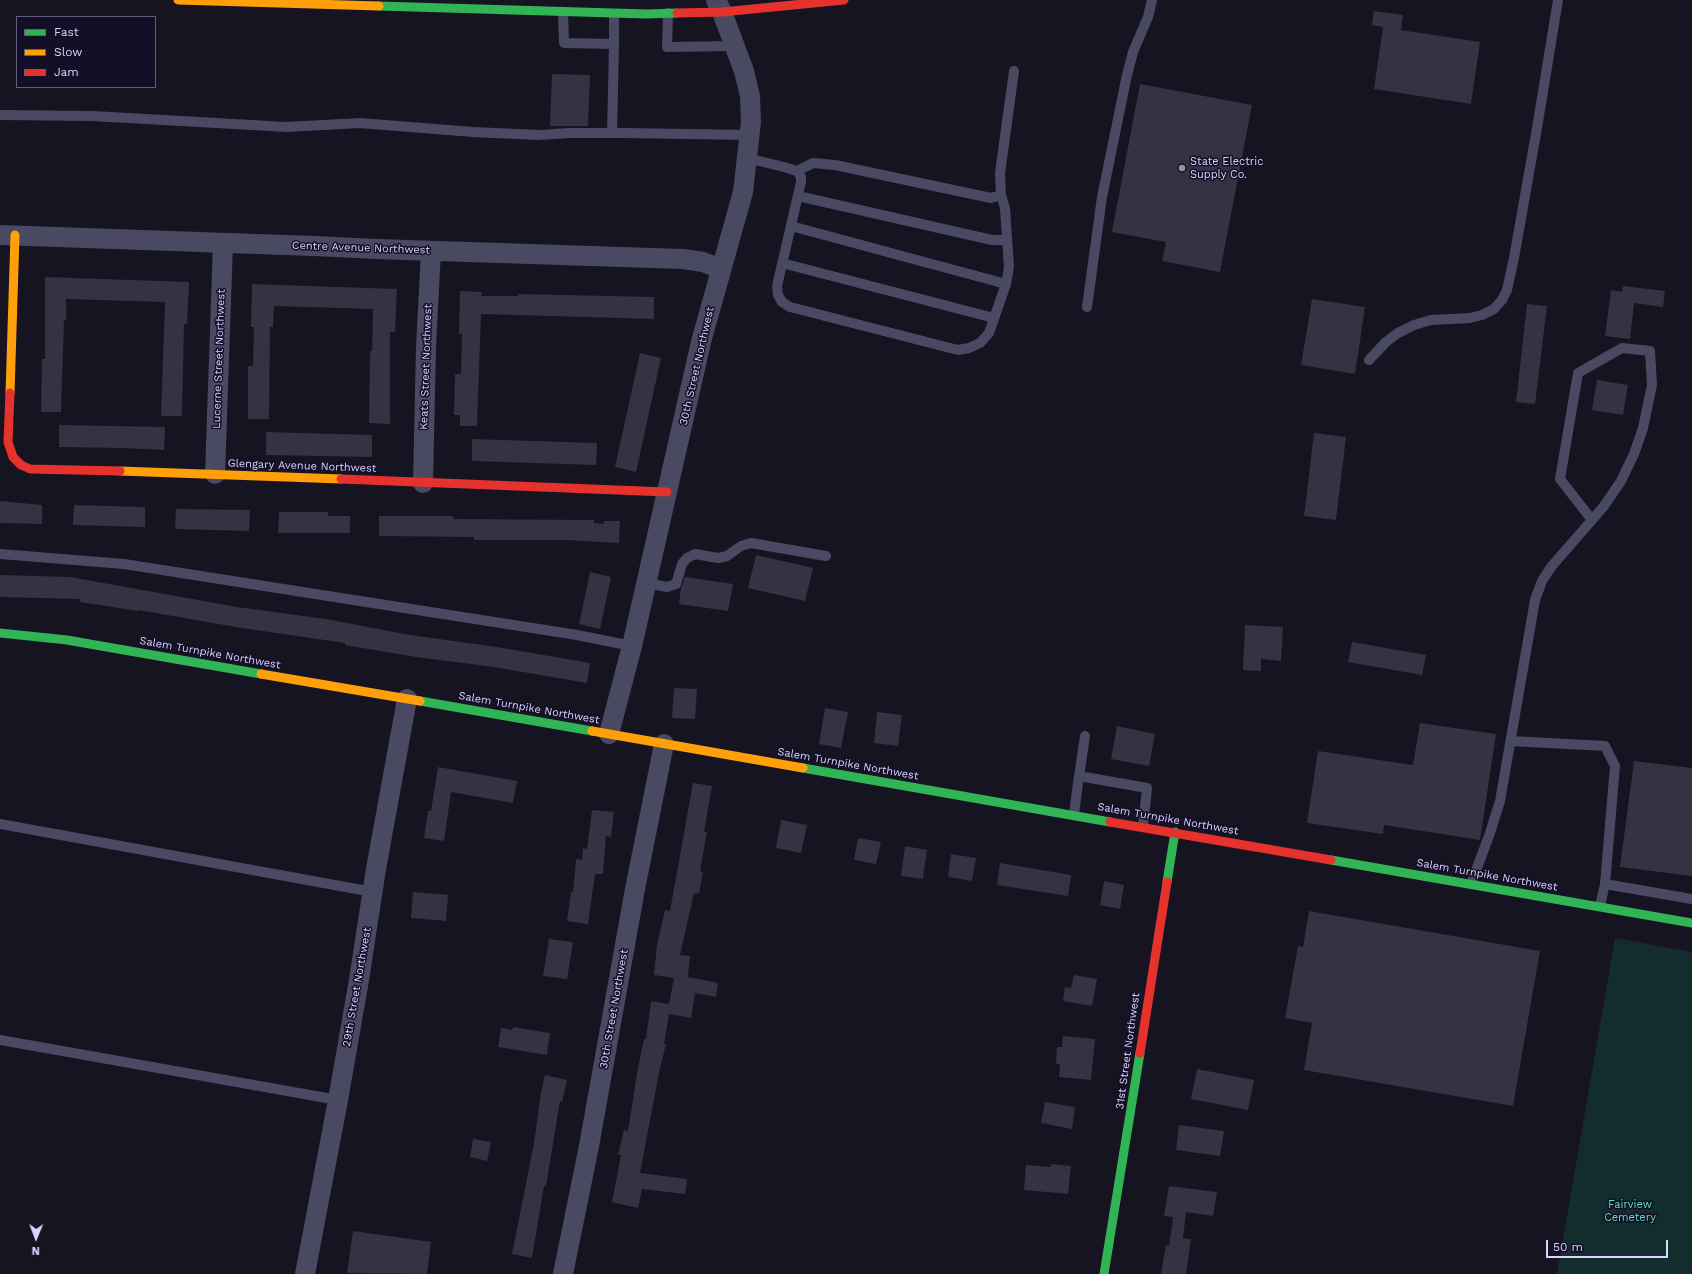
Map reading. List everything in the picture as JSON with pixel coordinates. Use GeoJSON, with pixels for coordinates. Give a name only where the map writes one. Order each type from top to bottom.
{"type":"FeatureCollection","features":[{"type":"Feature","properties":{"kind":"street"},"geometry":{"type":"LineString","coordinates":[[178,0],[391,3],[614,14],[668,13],[719,6],[844,0]]}},
{"type":"Feature","properties":{"kind":"street","name":"30th Street Northwest"},"geometry":{"type":"LineString","coordinates":[[609,734],[632,646],[701,342],[743,192],[750,135],[750,96],[744,71],[719,6]]}},
{"type":"Feature","properties":{"kind":"street","name":"Centre Avenue Northwest"},"geometry":{"type":"LineString","coordinates":[[7,235],[683,259],[702,262],[721,269]]}},
{"type":"Feature","properties":{"kind":"street","name":"Glengary Avenue Northwest"},"geometry":{"type":"LineString","coordinates":[[7,235],[10,384],[9,448],[14,458],[21,465],[30,469],[215,474],[667,492]]}},
{"type":"Feature","properties":{"kind":"street","name":"Lucerne Street Northwest"},"geometry":{"type":"LineString","coordinates":[[215,474],[223,243]]}},
{"type":"Feature","properties":{"kind":"street","name":"Keats Street Northwest"},"geometry":{"type":"LineString","coordinates":[[423,483],[426,347],[431,251]]}},
{"type":"Feature","properties":{"kind":"street","name":"Salem Turnpike Northwest"},"geometry":{"type":"LineString","coordinates":[[0,633],[67,640],[1074,814],[1692,923]]}},
{"type":"Feature","properties":{"kind":"street","name":"29th Street Northwest"},"geometry":{"type":"LineString","coordinates":[[305,1274],[338,1100],[407,699]]}},
{"type":"Feature","properties":{"kind":"street","name":"30th Street Northwest"},"geometry":{"type":"LineString","coordinates":[[563,1274],[590,1138],[635,889],[664,744]]}},
{"type":"Feature","properties":{"kind":"street","name":"31st Street Northwest"},"geometry":{"type":"LineString","coordinates":[[1104,1274],[1175,832]]}},
{"type":"Feature","properties":{"kind":"lane"},"geometry":{"type":"LineString","coordinates":[[1087,307],[1102,197],[1127,75],[1133,52],[1148,17],[1152,0]]}},
{"type":"Feature","properties":{"kind":"lane"},"geometry":{"type":"LineString","coordinates":[[1369,360],[1392,338],[1414,325],[1431,320],[1470,318],[1482,315],[1494,309],[1502,300],[1507,290],[1514,258],[1538,128],[1558,0]]}},
{"type":"Feature","properties":{"kind":"lane"},"geometry":{"type":"LineString","coordinates":[[563,12],[564,43],[614,44]]}},
{"type":"Feature","properties":{"kind":"lane"},"geometry":{"type":"LineString","coordinates":[[668,13],[667,47],[734,46]]}},
{"type":"Feature","properties":{"kind":"lane"},"geometry":{"type":"LineString","coordinates":[[612,133],[614,14]]}},
{"type":"Feature","properties":{"kind":"lane"},"geometry":{"type":"LineString","coordinates":[[747,158],[797,171],[801,177],[798,196],[776,286],[778,295],[782,302],[797,309],[958,350],[969,348],[980,343],[989,333],[1006,284],[1009,267],[1005,208],[1001,195],[1000,173],[1014,71]]}},
{"type":"Feature","properties":{"kind":"lane"},"geometry":{"type":"LineString","coordinates":[[0,115],[93,116],[287,127],[367,123],[473,132],[538,135],[570,133],[750,135]]}},
{"type":"Feature","properties":{"kind":"lane"},"geometry":{"type":"LineString","coordinates":[[797,171],[813,163],[835,165],[991,198],[1001,195]]}},
{"type":"Feature","properties":{"kind":"lane"},"geometry":{"type":"LineString","coordinates":[[798,196],[992,240],[1007,240]]}},
{"type":"Feature","properties":{"kind":"lane"},"geometry":{"type":"LineString","coordinates":[[791,226],[1006,284]]}},
{"type":"Feature","properties":{"kind":"lane"},"geometry":{"type":"LineString","coordinates":[[782,263],[994,318]]}},
{"type":"Feature","properties":{"kind":"lane"},"geometry":{"type":"LineString","coordinates":[[1471,884],[1500,801],[1535,600],[1542,581],[1551,567],[1592,520],[1604,506],[1621,481],[1636,448],[1643,428],[1652,385],[1650,351],[1622,348],[1578,373],[1560,479],[1592,520]]}},
{"type":"Feature","properties":{"kind":"lane"},"geometry":{"type":"LineString","coordinates":[[646,583],[667,587],[676,584],[682,564],[695,554],[718,558],[727,556],[741,546],[751,543],[826,556]]}},
{"type":"Feature","properties":{"kind":"lane"},"geometry":{"type":"LineString","coordinates":[[0,554],[124,564],[577,635],[632,646]]}},
{"type":"Feature","properties":{"kind":"lane"},"geometry":{"type":"LineString","coordinates":[[1074,814],[1085,736]]}},
{"type":"Feature","properties":{"kind":"lane"},"geometry":{"type":"LineString","coordinates":[[1511,741],[1605,746],[1615,766],[1604,884],[1600,906]]}},
{"type":"Feature","properties":{"kind":"lane"},"geometry":{"type":"LineString","coordinates":[[1079,776],[1147,788],[1142,826]]}},
{"type":"Feature","properties":{"kind":"lane"},"geometry":{"type":"LineString","coordinates":[[0,824],[373,892]]}},
{"type":"Feature","properties":{"kind":"lane"},"geometry":{"type":"LineString","coordinates":[[1604,884],[1692,899]]}},
{"type":"Feature","properties":{"kind":"lane"},"geometry":{"type":"LineString","coordinates":[[0,1040],[338,1100]]}},
{"type":"Feature","properties":{"kind":"green space","name":"Fairview Cemetery"},"geometry":{"type":"Polygon","coordinates":[[[1615,938],[1692,952],[1692,1274],[1557,1274],[1615,938]]]}},
{"type":"Feature","properties":{"kind":"building"},"geometry":{"type":"Polygon","coordinates":[[[1374,11],[1403,15],[1401,30],[1480,42],[1471,104],[1374,89],[1383,27],[1372,25],[1374,11]]]}},
{"type":"Feature","properties":{"kind":"building"},"geometry":{"type":"Polygon","coordinates":[[[552,74],[590,75],[588,126],[550,126],[552,74]]]}},
{"type":"Feature","properties":{"kind":"building","name":"State Electric Supply Co."},"geometry":{"type":"Polygon","coordinates":[[[1140,84],[1252,105],[1220,272],[1162,261],[1166,242],[1112,232],[1140,84]]]}},
{"type":"Feature","properties":{"kind":"building"},"geometry":{"type":"Polygon","coordinates":[[[45,277],[189,282],[187,324],[184,324],[182,416],[161,416],[165,302],[66,299],[61,412],[41,412],[42,359],[45,359],[45,277]]]}},
{"type":"Feature","properties":{"kind":"building"},"geometry":{"type":"Polygon","coordinates":[[[252,284],[397,289],[395,332],[390,332],[390,424],[369,423],[370,351],[372,351],[373,309],[274,306],[273,327],[270,327],[269,419],[248,419],[248,366],[253,366],[254,327],[251,327],[252,284]]]}},
{"type":"Feature","properties":{"kind":"building"},"geometry":{"type":"Polygon","coordinates":[[[1623,286],[1665,291],[1663,307],[1634,303],[1630,339],[1605,336],[1611,290],[1622,292],[1623,286]]]}},
{"type":"Feature","properties":{"kind":"building"},"geometry":{"type":"Polygon","coordinates":[[[460,291],[482,292],[481,296],[518,296],[518,294],[654,297],[654,319],[481,314],[477,426],[460,426],[460,415],[454,415],[455,374],[461,374],[462,334],[459,334],[460,291]]]}},
{"type":"Feature","properties":{"kind":"building"},"geometry":{"type":"Polygon","coordinates":[[[1312,299],[1365,307],[1355,374],[1301,365],[1312,299]]]}},
{"type":"Feature","properties":{"kind":"building"},"geometry":{"type":"Polygon","coordinates":[[[1527,304],[1547,306],[1535,404],[1516,402],[1527,304]]]}},
{"type":"Feature","properties":{"kind":"building"},"geometry":{"type":"Polygon","coordinates":[[[640,353],[661,358],[636,472],[615,467],[640,353]]]}},
{"type":"Feature","properties":{"kind":"building"},"geometry":{"type":"Polygon","coordinates":[[[1597,380],[1628,385],[1623,415],[1592,410],[1597,380]]]}},
{"type":"Feature","properties":{"kind":"building"},"geometry":{"type":"Polygon","coordinates":[[[59,425],[165,427],[164,450],[59,447],[59,425]]]}},
{"type":"Feature","properties":{"kind":"building"},"geometry":{"type":"Polygon","coordinates":[[[266,432],[372,435],[372,457],[266,455],[266,432]]]}},
{"type":"Feature","properties":{"kind":"building"},"geometry":{"type":"Polygon","coordinates":[[[1314,433],[1346,437],[1336,520],[1304,516],[1314,433]]]}},
{"type":"Feature","properties":{"kind":"building"},"geometry":{"type":"Polygon","coordinates":[[[472,439],[597,443],[596,465],[472,461],[472,439]]]}},
{"type":"Feature","properties":{"kind":"building"},"geometry":{"type":"Polygon","coordinates":[[[0,501],[42,505],[42,524],[0,523],[0,501]]]}},
{"type":"Feature","properties":{"kind":"building"},"geometry":{"type":"Polygon","coordinates":[[[74,505],[145,507],[145,527],[73,525],[74,505]]]}},
{"type":"Feature","properties":{"kind":"building"},"geometry":{"type":"Polygon","coordinates":[[[176,509],[250,510],[249,531],[175,529],[176,509]]]}},
{"type":"Feature","properties":{"kind":"building"},"geometry":{"type":"Polygon","coordinates":[[[279,512],[328,512],[328,516],[350,516],[350,533],[278,533],[279,512]]]}},
{"type":"Feature","properties":{"kind":"building"},"geometry":{"type":"Polygon","coordinates":[[[379,516],[453,516],[453,519],[594,520],[594,523],[603,524],[604,521],[620,521],[619,543],[567,540],[474,540],[474,537],[379,536],[379,516]]]}},
{"type":"Feature","properties":{"kind":"building"},"geometry":{"type":"Polygon","coordinates":[[[756,555],[813,568],[805,601],[748,588],[756,555]]]}},
{"type":"Feature","properties":{"kind":"building"},"geometry":{"type":"Polygon","coordinates":[[[590,572],[611,577],[600,629],[579,624],[590,572]]]}},
{"type":"Feature","properties":{"kind":"building"},"geometry":{"type":"Polygon","coordinates":[[[0,575],[70,577],[237,607],[326,619],[410,635],[497,647],[590,663],[587,683],[494,667],[416,657],[345,645],[345,643],[80,602],[80,599],[0,597],[0,575]]]}},
{"type":"Feature","properties":{"kind":"building"},"geometry":{"type":"Polygon","coordinates":[[[685,577],[733,584],[728,611],[679,604],[681,588],[685,577]]]}},
{"type":"Feature","properties":{"kind":"building"},"geometry":{"type":"Polygon","coordinates":[[[1245,625],[1283,627],[1281,661],[1261,659],[1261,671],[1243,670],[1245,625]]]}},
{"type":"Feature","properties":{"kind":"building"},"geometry":{"type":"Polygon","coordinates":[[[1352,642],[1426,655],[1422,675],[1348,662],[1352,642]]]}},
{"type":"Feature","properties":{"kind":"building"},"geometry":{"type":"Polygon","coordinates":[[[674,688],[697,689],[695,719],[672,718],[674,688]]]}},
{"type":"Feature","properties":{"kind":"building"},"geometry":{"type":"Polygon","coordinates":[[[825,708],[848,712],[841,748],[819,744],[825,708]]]}},
{"type":"Feature","properties":{"kind":"building"},"geometry":{"type":"Polygon","coordinates":[[[877,712],[902,715],[898,746],[874,743],[877,712]]]}},
{"type":"Feature","properties":{"kind":"building"},"geometry":{"type":"Polygon","coordinates":[[[1420,723],[1496,734],[1480,840],[1384,825],[1383,834],[1307,823],[1318,751],[1413,765],[1420,723]]]}},
{"type":"Feature","properties":{"kind":"building"},"geometry":{"type":"Polygon","coordinates":[[[1117,726],[1155,734],[1149,766],[1111,759],[1117,726]]]}},
{"type":"Feature","properties":{"kind":"building"},"geometry":{"type":"Polygon","coordinates":[[[1634,761],[1692,768],[1692,876],[1620,867],[1634,761]]]}},
{"type":"Feature","properties":{"kind":"building"},"geometry":{"type":"Polygon","coordinates":[[[438,767],[517,781],[513,803],[451,792],[444,841],[424,838],[428,811],[431,811],[438,767]]]}},
{"type":"Feature","properties":{"kind":"building"},"geometry":{"type":"Polygon","coordinates":[[[693,783],[712,786],[704,832],[707,832],[700,871],[703,872],[699,894],[694,893],[680,955],[690,956],[688,977],[718,983],[716,997],[695,993],[691,1018],[669,1014],[664,1044],[666,1044],[640,1173],[687,1179],[685,1194],[642,1189],[638,1208],[612,1202],[621,1155],[618,1155],[624,1130],[628,1131],[638,1068],[644,1039],[646,1039],[651,1001],[669,1004],[674,978],[654,975],[657,945],[665,910],[670,911],[693,783]]]}},
{"type":"Feature","properties":{"kind":"building"},"geometry":{"type":"Polygon","coordinates":[[[592,810],[614,812],[611,837],[606,836],[603,874],[595,874],[588,924],[567,921],[571,892],[573,892],[576,859],[582,860],[583,848],[587,849],[592,810]]]}},
{"type":"Feature","properties":{"kind":"building"},"geometry":{"type":"Polygon","coordinates":[[[781,820],[807,825],[801,853],[776,848],[781,820]]]}},
{"type":"Feature","properties":{"kind":"building"},"geometry":{"type":"Polygon","coordinates":[[[858,838],[881,842],[876,864],[854,860],[858,838]]]}},
{"type":"Feature","properties":{"kind":"building"},"geometry":{"type":"Polygon","coordinates":[[[905,846],[927,850],[923,879],[901,876],[905,846]]]}},
{"type":"Feature","properties":{"kind":"building"},"geometry":{"type":"Polygon","coordinates":[[[951,854],[976,858],[972,881],[948,877],[951,854]]]}},
{"type":"Feature","properties":{"kind":"building"},"geometry":{"type":"Polygon","coordinates":[[[1000,863],[1071,875],[1068,896],[997,885],[1000,863]]]}},
{"type":"Feature","properties":{"kind":"building"},"geometry":{"type":"Polygon","coordinates":[[[1104,881],[1124,885],[1120,909],[1100,905],[1104,881]]]}},
{"type":"Feature","properties":{"kind":"building"},"geometry":{"type":"Polygon","coordinates":[[[413,892],[448,895],[446,921],[411,918],[413,892]]]}},
{"type":"Feature","properties":{"kind":"building"},"geometry":{"type":"Polygon","coordinates":[[[1309,911],[1540,951],[1513,1106],[1304,1070],[1312,1023],[1285,1018],[1298,946],[1303,947],[1309,911]]]}},
{"type":"Feature","properties":{"kind":"building"},"geometry":{"type":"Polygon","coordinates":[[[549,939],[573,942],[567,979],[543,976],[549,939]]]}},
{"type":"Feature","properties":{"kind":"building"},"geometry":{"type":"Polygon","coordinates":[[[1074,975],[1097,979],[1092,1006],[1063,1001],[1065,987],[1071,988],[1074,975]]]}},
{"type":"Feature","properties":{"kind":"building"},"geometry":{"type":"Polygon","coordinates":[[[513,1027],[550,1033],[547,1055],[498,1047],[501,1028],[512,1030],[513,1027]]]}},
{"type":"Feature","properties":{"kind":"building"},"geometry":{"type":"Polygon","coordinates":[[[1063,1036],[1095,1039],[1091,1080],[1059,1077],[1060,1064],[1056,1064],[1057,1047],[1062,1047],[1063,1036]]]}},
{"type":"Feature","properties":{"kind":"building"},"geometry":{"type":"Polygon","coordinates":[[[1197,1069],[1254,1080],[1248,1110],[1191,1099],[1197,1069]]]}},
{"type":"Feature","properties":{"kind":"building"},"geometry":{"type":"Polygon","coordinates":[[[545,1075],[567,1080],[562,1102],[560,1101],[532,1258],[512,1254],[534,1143],[541,1092],[545,1075]]]}},
{"type":"Feature","properties":{"kind":"building"},"geometry":{"type":"Polygon","coordinates":[[[1045,1102],[1075,1107],[1072,1129],[1041,1123],[1045,1102]]]}},
{"type":"Feature","properties":{"kind":"building"},"geometry":{"type":"Polygon","coordinates":[[[1179,1125],[1224,1131],[1220,1156],[1176,1150],[1179,1125]]]}},
{"type":"Feature","properties":{"kind":"building"},"geometry":{"type":"Polygon","coordinates":[[[473,1139],[491,1142],[487,1161],[470,1157],[473,1139]]]}},
{"type":"Feature","properties":{"kind":"building"},"geometry":{"type":"Polygon","coordinates":[[[1051,1164],[1071,1166],[1068,1194],[1024,1190],[1026,1165],[1051,1167],[1051,1164]]]}},
{"type":"Feature","properties":{"kind":"building"},"geometry":{"type":"Polygon","coordinates":[[[1169,1186],[1217,1192],[1213,1216],[1186,1212],[1183,1238],[1191,1239],[1186,1274],[1161,1274],[1166,1245],[1169,1246],[1173,1217],[1164,1216],[1169,1186]]]}},
{"type":"Feature","properties":{"kind":"building"},"geometry":{"type":"Polygon","coordinates":[[[353,1231],[431,1242],[427,1274],[347,1273],[353,1231]]]}},
{"type":"Feature","properties":{"kind":"traffic: fast"},"geometry":{"type":"LineString","coordinates":[[379,6],[647,14],[677,13]]}},
{"type":"Feature","properties":{"kind":"traffic: fast"},"geometry":{"type":"LineString","coordinates":[[0,633],[67,640],[261,674]]}},
{"type":"Feature","properties":{"kind":"traffic: fast"},"geometry":{"type":"LineString","coordinates":[[420,701],[592,731]]}},
{"type":"Feature","properties":{"kind":"traffic: fast"},"geometry":{"type":"LineString","coordinates":[[803,768],[1110,822]]}},
{"type":"Feature","properties":{"kind":"traffic: fast"},"geometry":{"type":"LineString","coordinates":[[1167,882],[1175,832]]}},
{"type":"Feature","properties":{"kind":"traffic: fast"},"geometry":{"type":"LineString","coordinates":[[1331,860],[1692,923]]}},
{"type":"Feature","properties":{"kind":"traffic: fast"},"geometry":{"type":"LineString","coordinates":[[1104,1274],[1140,1053]]}},
{"type":"Feature","properties":{"kind":"traffic: slow"},"geometry":{"type":"LineString","coordinates":[[178,0],[379,6]]}},
{"type":"Feature","properties":{"kind":"traffic: slow"},"geometry":{"type":"LineString","coordinates":[[10,393],[15,235]]}},
{"type":"Feature","properties":{"kind":"traffic: slow"},"geometry":{"type":"LineString","coordinates":[[120,471],[341,479]]}},
{"type":"Feature","properties":{"kind":"traffic: slow"},"geometry":{"type":"LineString","coordinates":[[261,674],[420,701]]}},
{"type":"Feature","properties":{"kind":"traffic: slow"},"geometry":{"type":"LineString","coordinates":[[592,731],[803,768]]}},
{"type":"Feature","properties":{"kind":"traffic: jam"},"geometry":{"type":"LineString","coordinates":[[677,13],[722,12],[844,0]]}},
{"type":"Feature","properties":{"kind":"traffic: jam"},"geometry":{"type":"LineString","coordinates":[[10,393],[8,442],[13,457],[21,465],[30,469],[120,471]]}},
{"type":"Feature","properties":{"kind":"traffic: jam"},"geometry":{"type":"LineString","coordinates":[[341,479],[667,492]]}},
{"type":"Feature","properties":{"kind":"traffic: jam"},"geometry":{"type":"LineString","coordinates":[[1110,822],[1331,860]]}},
{"type":"Feature","properties":{"kind":"traffic: jam"},"geometry":{"type":"LineString","coordinates":[[1140,1053],[1167,882]]}},
{"type":"Feature","properties":{"kind":"place","name":"State Electric Supply Co."},"geometry":{"type":"Point","coordinates":[1182,168]}}]}
